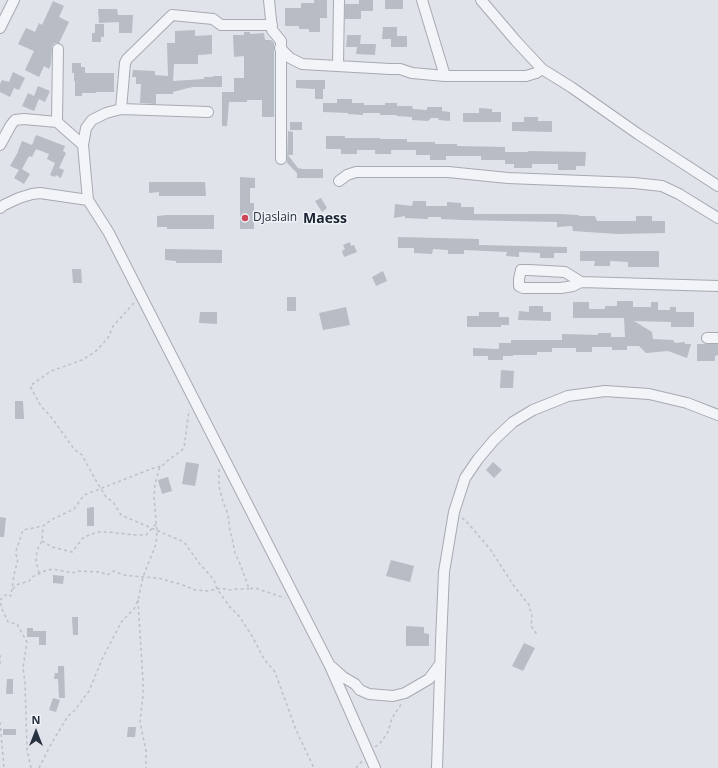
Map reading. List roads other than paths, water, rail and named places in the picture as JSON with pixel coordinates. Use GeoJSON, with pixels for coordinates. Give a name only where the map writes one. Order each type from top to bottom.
{"type":"FeatureCollection","features":[{"type":"Feature","properties":{"kind":"street"},"geometry":{"type":"LineString","coordinates":[[0,28],[14,0]]}},
{"type":"Feature","properties":{"kind":"street"},"geometry":{"type":"LineString","coordinates":[[269,0],[272,30],[281,41],[281,159]]}},
{"type":"Feature","properties":{"kind":"street"},"geometry":{"type":"LineString","coordinates":[[338,66],[339,0]]}},
{"type":"Feature","properties":{"kind":"street"},"geometry":{"type":"LineString","coordinates":[[422,0],[445,76]]}},
{"type":"Feature","properties":{"kind":"street"},"geometry":{"type":"LineString","coordinates":[[481,0],[542,69],[718,186]]}},
{"type":"Feature","properties":{"kind":"street"},"geometry":{"type":"LineString","coordinates":[[121,109],[125,63],[127,59],[172,15],[213,19],[221,25],[272,25]]}},
{"type":"Feature","properties":{"kind":"street"},"geometry":{"type":"LineString","coordinates":[[280,48],[290,58],[302,64],[390,69],[400,68],[412,73],[445,76],[526,76],[536,73],[542,69]]}},
{"type":"Feature","properties":{"kind":"street"},"geometry":{"type":"LineString","coordinates":[[57,122],[58,49]]}},
{"type":"Feature","properties":{"kind":"street"},"geometry":{"type":"LineString","coordinates":[[208,112],[121,109],[106,113],[92,120],[86,128],[83,145],[88,200],[110,233],[330,666],[375,767]]}},
{"type":"Feature","properties":{"kind":"street"},"geometry":{"type":"LineString","coordinates":[[0,145],[15,120],[24,119],[57,122],[83,145]]}},
{"type":"Feature","properties":{"kind":"street"},"geometry":{"type":"LineString","coordinates":[[339,181],[356,172],[448,172],[508,178],[634,183],[662,186],[679,194],[718,218]]}},
{"type":"Feature","properties":{"kind":"street"},"geometry":{"type":"LineString","coordinates":[[0,208],[18,198],[40,193],[88,200]]}},
{"type":"Feature","properties":{"kind":"street"},"geometry":{"type":"LineString","coordinates":[[581,282],[565,272],[521,270],[519,286],[523,288],[561,288],[573,286],[581,282],[718,286]]}},
{"type":"Feature","properties":{"kind":"street"},"geometry":{"type":"LineString","coordinates":[[707,338],[718,338]]}},
{"type":"Feature","properties":{"kind":"street"},"geometry":{"type":"LineString","coordinates":[[438,768],[444,572],[454,512],[465,478],[478,459],[494,440],[513,422],[533,410],[568,396],[605,391],[649,394],[687,403],[718,414]]}},
{"type":"Feature","properties":{"kind":"street"},"geometry":{"type":"LineString","coordinates":[[330,666],[343,677],[355,684],[360,690],[369,694],[393,696],[408,691],[429,679],[440,664]]}},
{"type":"Feature","properties":{"kind":"place","name":"Djaslain"},"geometry":{"type":"Point","coordinates":[245,218]}},
{"type":"Feature","properties":{"kind":"district","name":"Maess"},"geometry":{"type":"Point","coordinates":[325,219]}}]}
